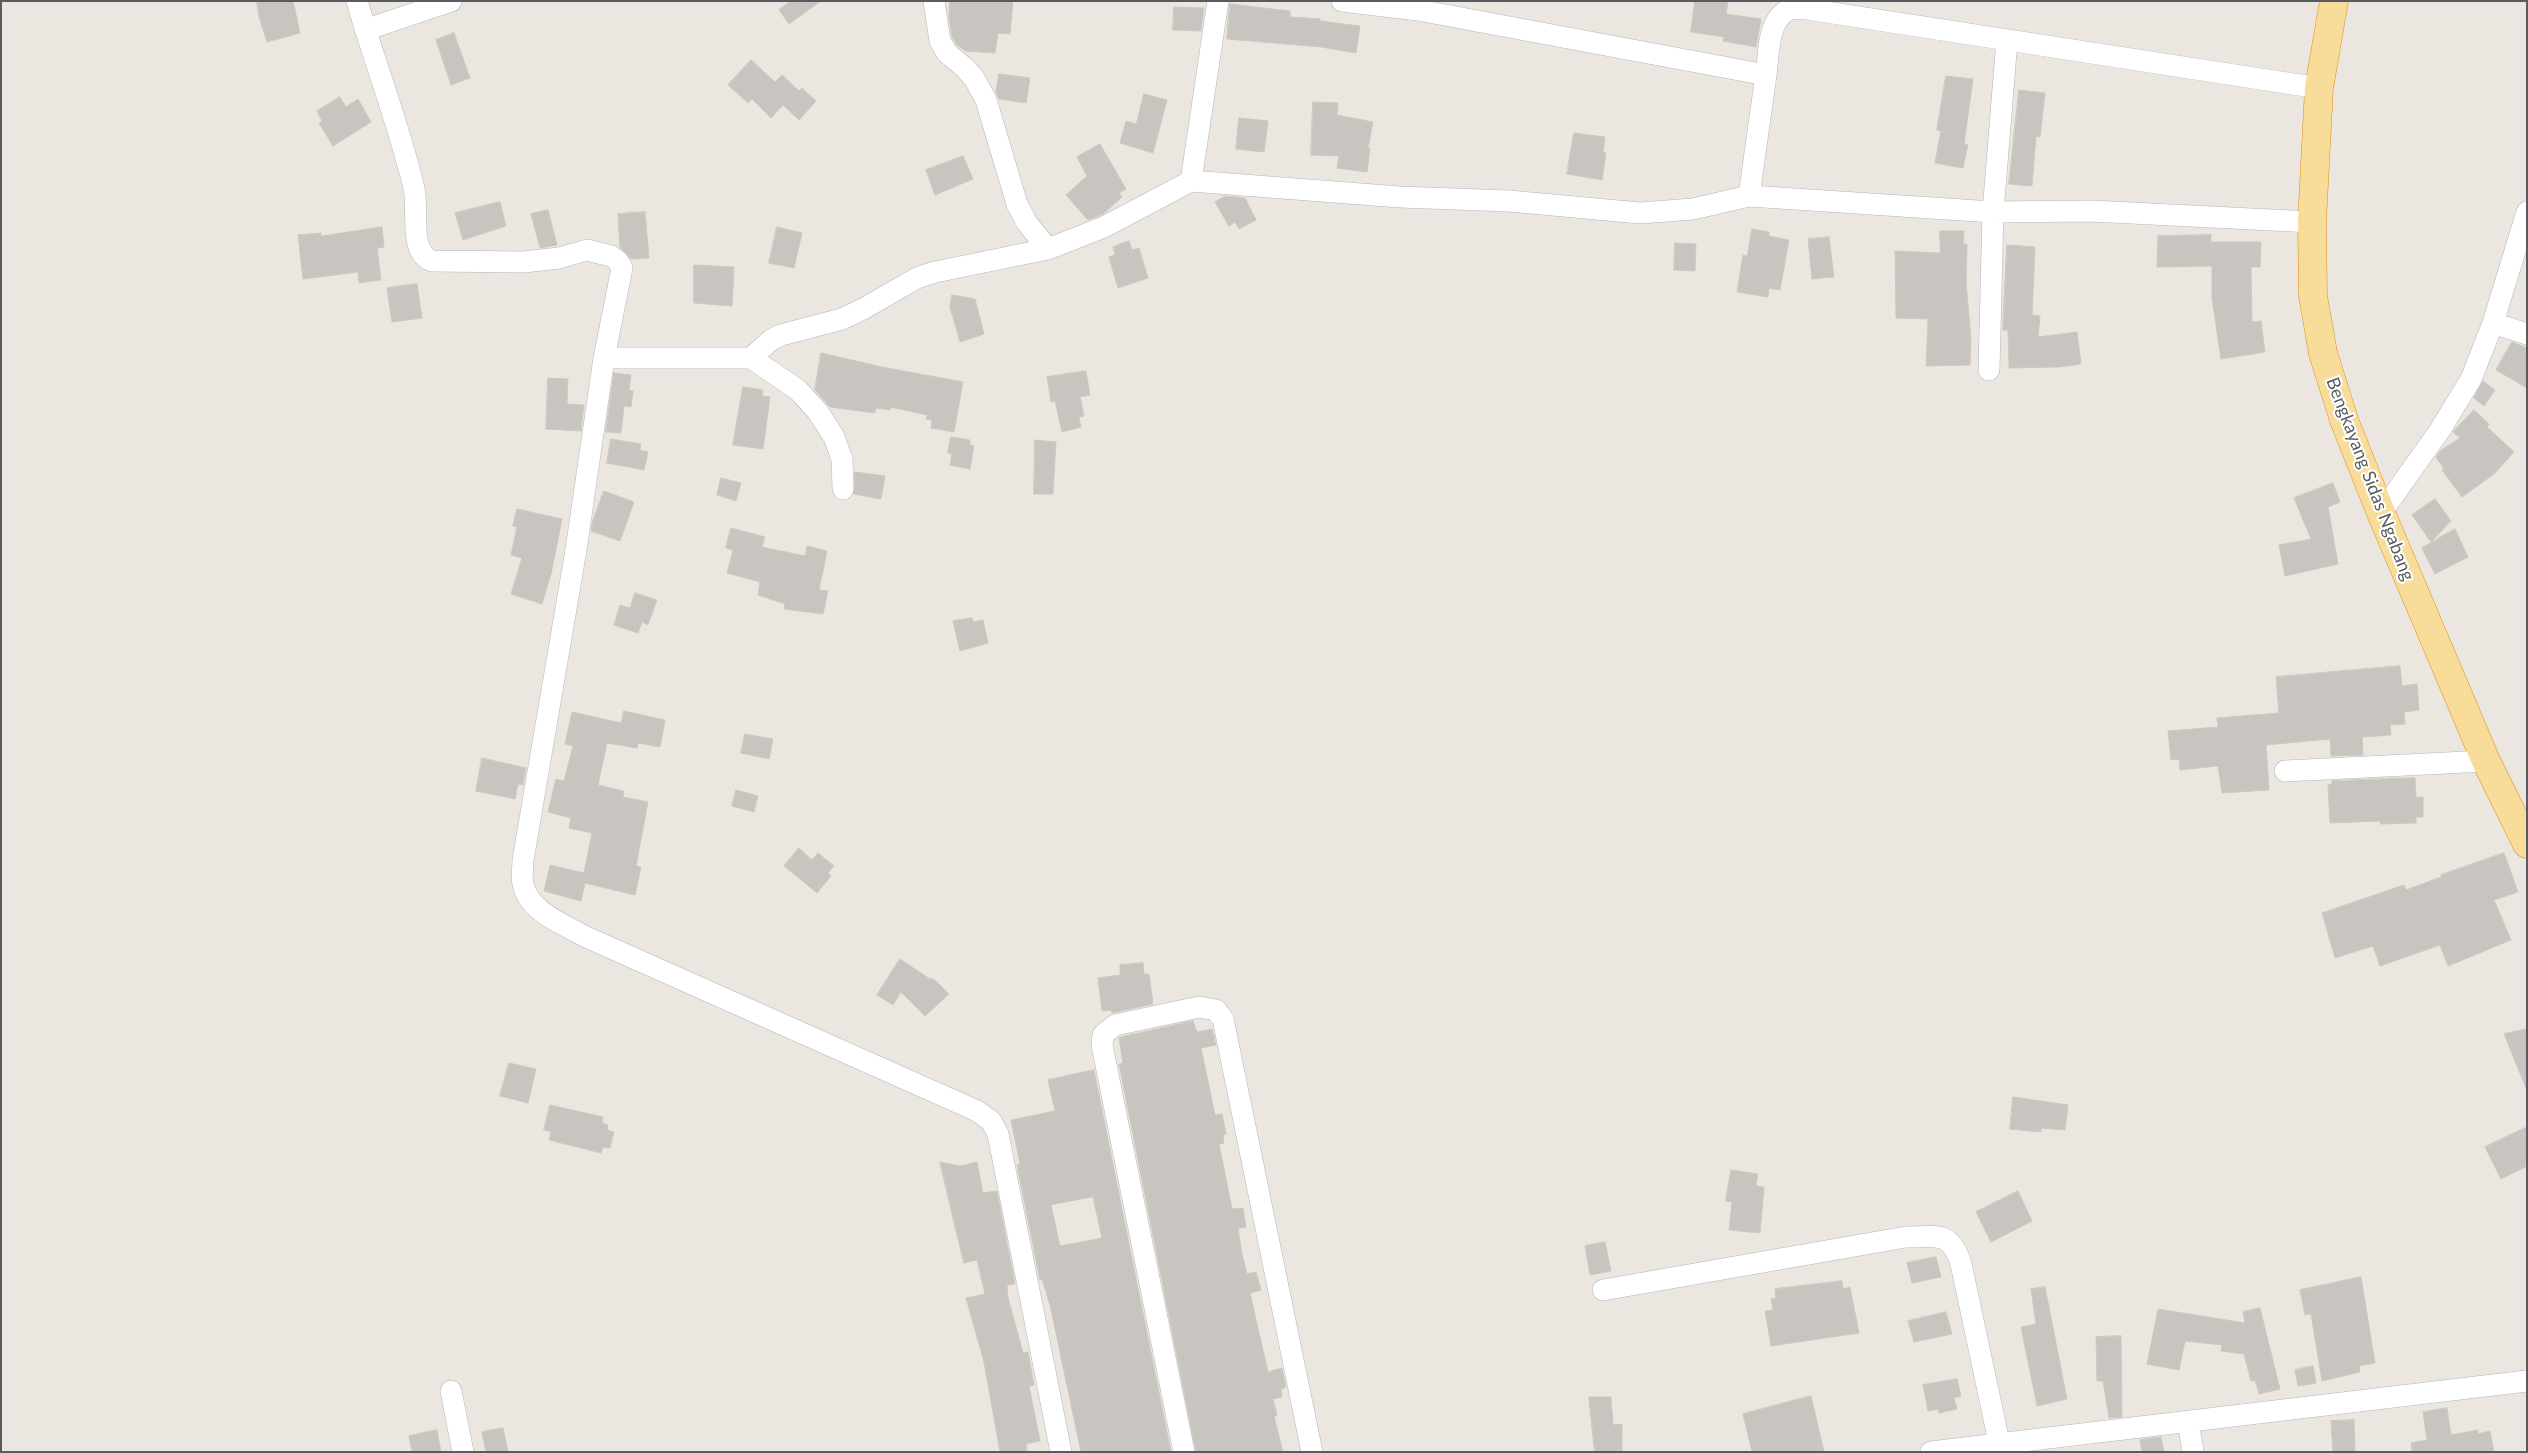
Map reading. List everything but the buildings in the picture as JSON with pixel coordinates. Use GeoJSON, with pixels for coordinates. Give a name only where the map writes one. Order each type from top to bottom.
{"type":"FeatureCollection","features":[{"type":"Feature","properties":{"kind":"highway","name":"Bengkayang Sidas Ngabang"},"geometry":{"type":"LineString","coordinates":[[2334,1],[2319,88],[2312,222],[2313,296],[2323,353],[2344,420],[2381,513],[2486,761],[2527,844]]}},
{"type":"Feature","properties":{"kind":"street"},"geometry":{"type":"LineString","coordinates":[[357,1],[414,189],[419,252],[424,258],[432,261],[524,262],[559,258],[588,250],[611,256],[618,261],[622,268],[604,358],[576,550],[523,860],[523,884],[529,898],[546,915],[584,936],[977,1111],[991,1121],[998,1134],[1061,1452]]}},
{"type":"Feature","properties":{"kind":"street"},"geometry":{"type":"LineString","coordinates":[[365,30],[451,1]]}},
{"type":"Feature","properties":{"kind":"street"},"geometry":{"type":"LineString","coordinates":[[934,1],[940,41],[948,53],[974,78],[986,100],[1017,204],[1027,223],[1048,249]]}},
{"type":"Feature","properties":{"kind":"street"},"geometry":{"type":"LineString","coordinates":[[1191,181],[1218,1]]}},
{"type":"Feature","properties":{"kind":"street"},"geometry":{"type":"LineString","coordinates":[[1342,1],[1418,10],[1766,75]]}},
{"type":"Feature","properties":{"kind":"street"},"geometry":{"type":"LineString","coordinates":[[1749,196],[1771,36],[1778,18],[1789,9],[1807,9],[2319,88]]}},
{"type":"Feature","properties":{"kind":"street"},"geometry":{"type":"LineString","coordinates":[[1989,370],[1993,212],[2007,40]]}},
{"type":"Feature","properties":{"kind":"street"},"geometry":{"type":"LineString","coordinates":[[751,358],[771,340],[863,310],[917,278],[935,272],[1048,249],[1104,227],[1191,181],[1400,196],[1509,201],[1640,213],[1693,209],[1749,196],[1993,212],[2091,211],[2312,222]]}},
{"type":"Feature","properties":{"kind":"street"},"geometry":{"type":"LineString","coordinates":[[2381,513],[2440,430],[2471,379],[2493,323],[2527,212]]}},
{"type":"Feature","properties":{"kind":"street"},"geometry":{"type":"LineString","coordinates":[[2493,323],[2527,334]]}},
{"type":"Feature","properties":{"kind":"street"},"geometry":{"type":"LineString","coordinates":[[604,358],[751,358],[798,390],[818,412],[834,437],[842,459],[842,488]]}},
{"type":"Feature","properties":{"kind":"street"},"geometry":{"type":"LineString","coordinates":[[2285,771],[2486,761]]}},
{"type":"Feature","properties":{"kind":"street"},"geometry":{"type":"LineString","coordinates":[[1184,1452],[1102,1045],[1103,1035],[1114,1025],[1199,1007],[1216,1010],[1223,1019],[1312,1452]]}},
{"type":"Feature","properties":{"kind":"street"},"geometry":{"type":"LineString","coordinates":[[1603,1290],[1906,1238],[1937,1237],[1948,1240],[1957,1248],[1999,1442]]}},
{"type":"Feature","properties":{"kind":"street"},"geometry":{"type":"LineString","coordinates":[[1931,1452],[1999,1442],[2527,1381]]}},
{"type":"Feature","properties":{"kind":"street"},"geometry":{"type":"LineString","coordinates":[[451,1391],[463,1452]]}},
{"type":"Feature","properties":{"kind":"street"},"geometry":{"type":"LineString","coordinates":[[2188,1421],[2193,1452]]}}]}
